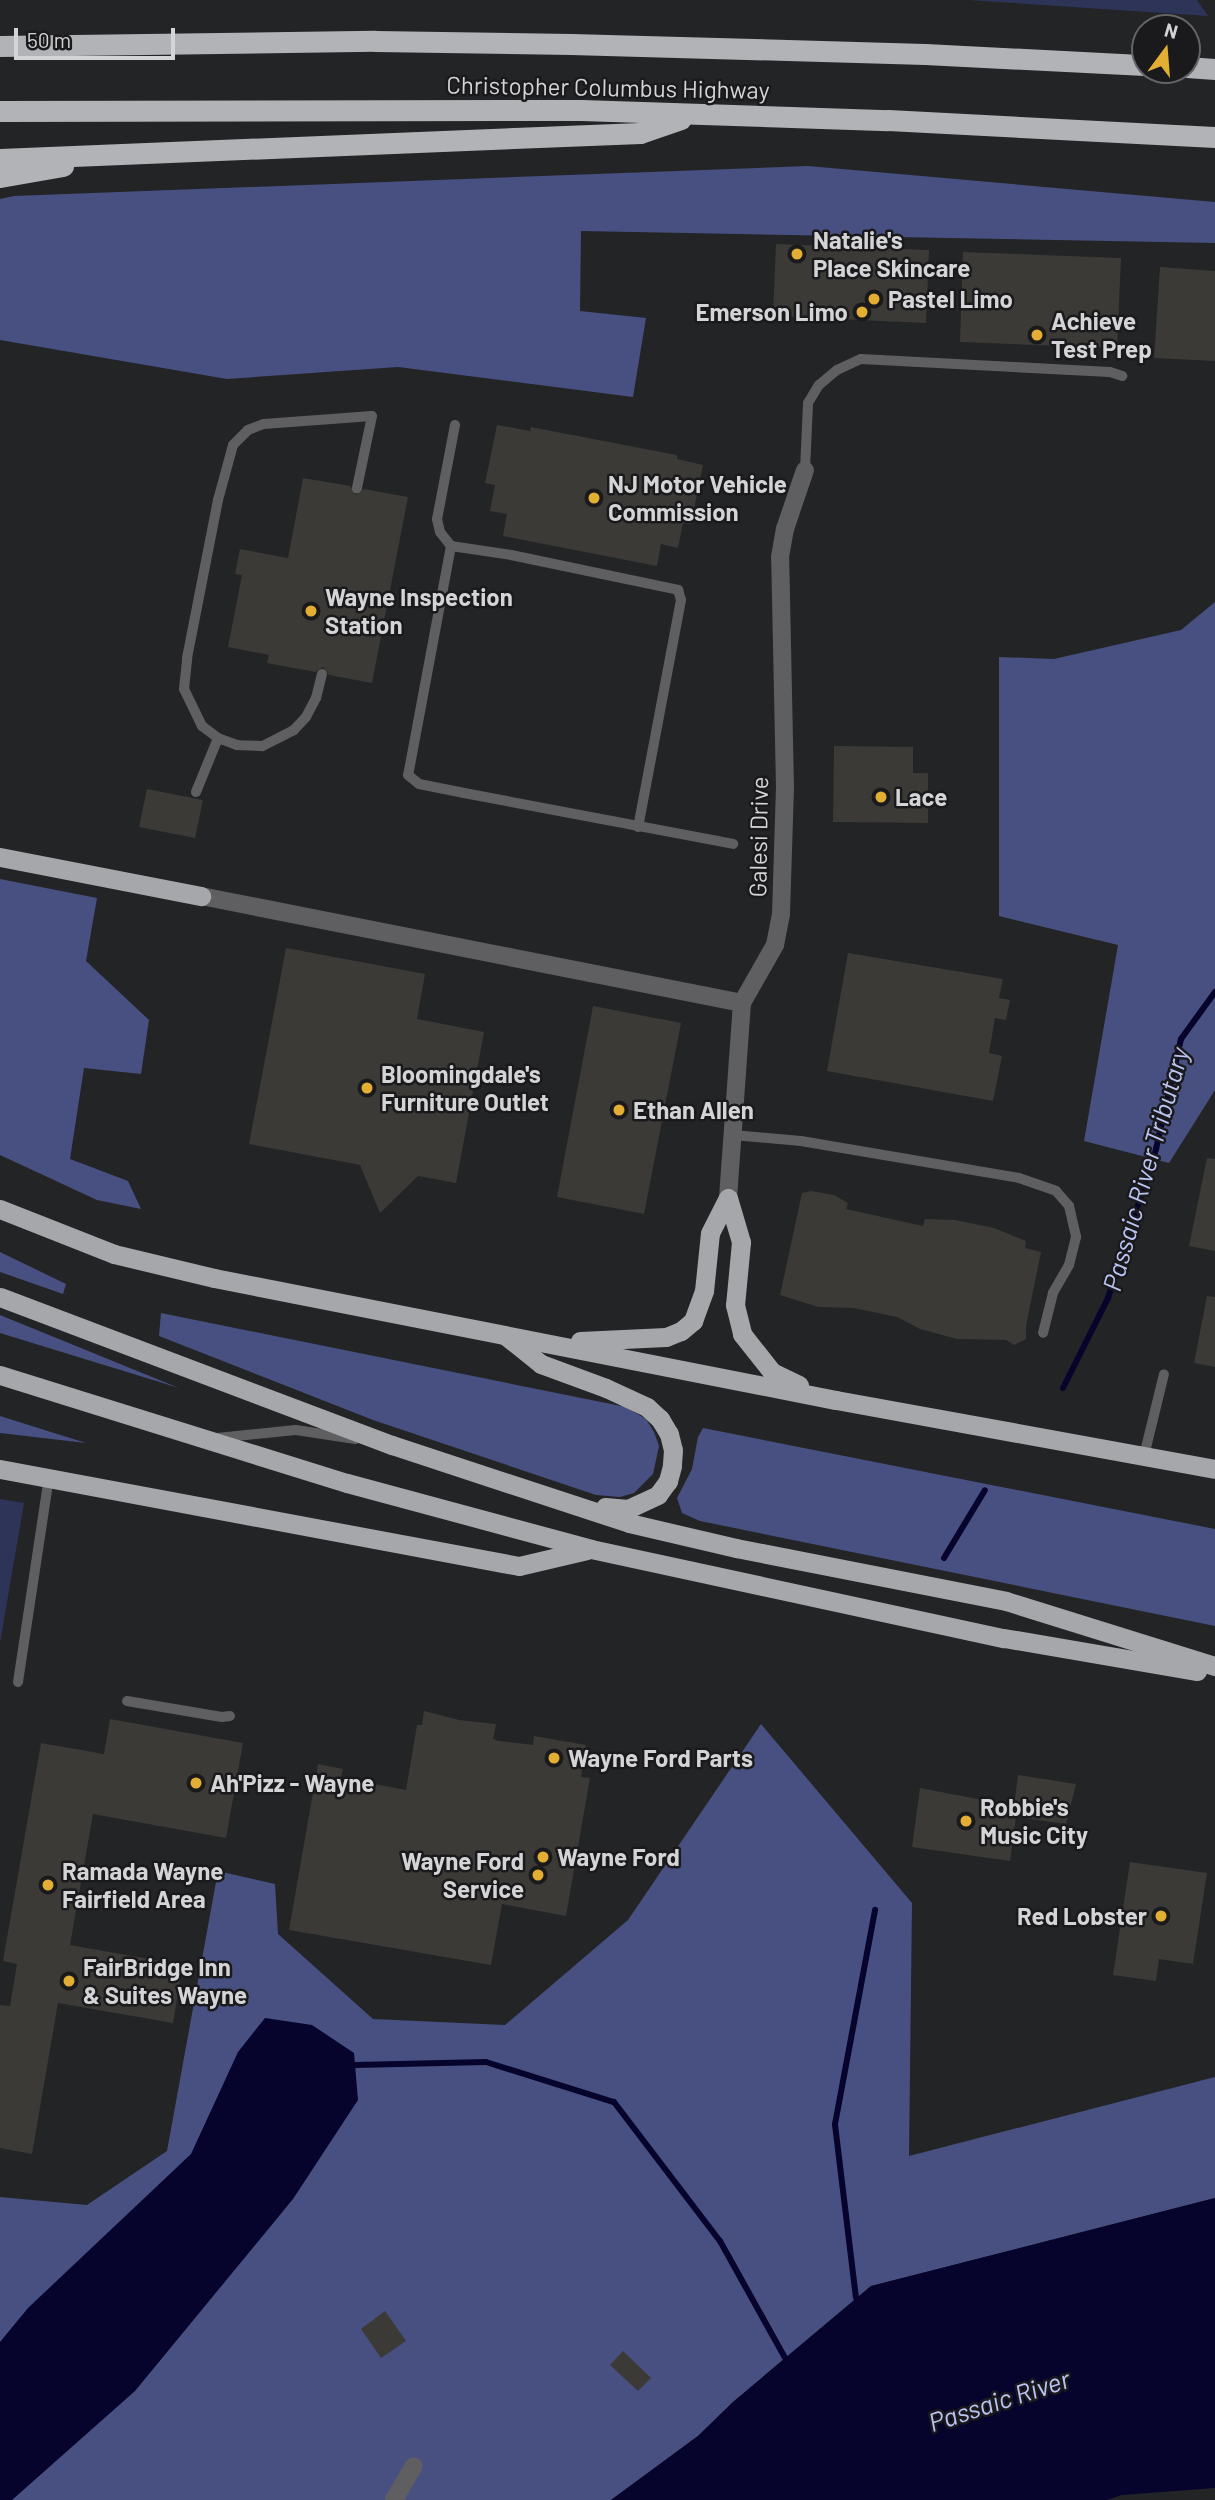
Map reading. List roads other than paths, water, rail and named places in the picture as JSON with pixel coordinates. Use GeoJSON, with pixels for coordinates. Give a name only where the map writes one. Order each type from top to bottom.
{"type":"FeatureCollection","features":[{"type":"Feature","properties":{"kind":"highway","name":"Christopher Columbus Highway"},"geometry":{"type":"LineString","coordinates":[[5,45],[375,41],[571,44],[912,53],[1131,64]]}},
{"type":"Feature","properties":{"kind":"highway","name":"Christopher Columbus Highway"},"geometry":{"type":"LineString","coordinates":[[0,111],[361,108],[693,114],[902,121],[1215,137]]}},
{"type":"Feature","properties":{"kind":"highway"},"geometry":{"type":"LineString","coordinates":[[0,159],[142,151],[640,133],[693,114]]}},
{"type":"Feature","properties":{"kind":"highway"},"geometry":{"type":"LineString","coordinates":[[0,177],[142,151]]}},
{"type":"Feature","properties":{"kind":"highway"},"geometry":{"type":"LineString","coordinates":[[0,857],[201,896]]}},
{"type":"Feature","properties":{"kind":"highway"},"geometry":{"type":"LineString","coordinates":[[544,1342],[650,1339],[681,1331],[693,1321],[700,1306],[710,1233],[728,1198]]}},
{"type":"Feature","properties":{"kind":"highway"},"geometry":{"type":"LineString","coordinates":[[728,1198],[741,1242],[736,1305],[742,1334],[772,1371],[836,1400]]}},
{"type":"Feature","properties":{"kind":"highway"},"geometry":{"type":"LineString","coordinates":[[0,1209],[114,1254],[214,1278],[836,1400],[1215,1469]]}},
{"type":"Feature","properties":{"kind":"highway"},"geometry":{"type":"LineString","coordinates":[[0,1297],[392,1445],[580,1506],[681,1536],[1006,1601],[1215,1666]]}},
{"type":"Feature","properties":{"kind":"highway"},"geometry":{"type":"LineString","coordinates":[[504,1335],[541,1364],[606,1388],[647,1407],[660,1419],[669,1434],[673,1450],[672,1466],[668,1481],[658,1495],[628,1509],[580,1506]]}},
{"type":"Feature","properties":{"kind":"highway"},"geometry":{"type":"LineString","coordinates":[[0,1375],[199,1439],[424,1505],[591,1549],[833,1604],[1004,1638],[1215,1674]]}},
{"type":"Feature","properties":{"kind":"highway"},"geometry":{"type":"LineString","coordinates":[[0,1469],[519,1566],[591,1549]]}},
{"type":"Feature","properties":{"kind":"street","name":"Galesi Drive"},"geometry":{"type":"LineString","coordinates":[[728,1198],[742,1003],[751,982],[775,945],[781,914],[785,788],[780,557],[785,528],[805,470]]}},
{"type":"Feature","properties":{"kind":"street"},"geometry":{"type":"LineString","coordinates":[[201,896],[742,1003]]}},
{"type":"Feature","properties":{"kind":"street"},"geometry":{"type":"LineString","coordinates":[[394,2500],[414,2466]]}},
{"type":"Feature","properties":{"kind":"lane"},"geometry":{"type":"LineString","coordinates":[[805,470],[808,403],[819,385],[837,370],[861,359],[1110,372],[1122,376]]}},
{"type":"Feature","properties":{"kind":"lane"},"geometry":{"type":"LineString","coordinates":[[322,674],[316,698],[306,717],[286,735],[262,746],[237,745],[218,738],[202,726],[184,689],[187,658],[215,513],[233,445],[248,429],[264,424],[372,416],[357,488]]}},
{"type":"Feature","properties":{"kind":"lane"},"geometry":{"type":"LineString","coordinates":[[455,425],[437,519],[440,533],[451,546],[512,555],[678,590],[681,600],[638,827]]}},
{"type":"Feature","properties":{"kind":"lane"},"geometry":{"type":"LineString","coordinates":[[451,546],[408,775],[419,784],[733,844]]}},
{"type":"Feature","properties":{"kind":"lane"},"geometry":{"type":"LineString","coordinates":[[196,792],[218,738]]}},
{"type":"Feature","properties":{"kind":"lane"},"geometry":{"type":"LineString","coordinates":[[733,1135],[801,1141],[1019,1178],[1056,1191],[1069,1206],[1076,1237],[1069,1265],[1053,1293],[1043,1333]]}},
{"type":"Feature","properties":{"kind":"lane"},"geometry":{"type":"LineString","coordinates":[[1144,1455],[1164,1374]]}},
{"type":"Feature","properties":{"kind":"lane"},"geometry":{"type":"LineString","coordinates":[[199,1439],[296,1430],[392,1445]]}},
{"type":"Feature","properties":{"kind":"lane"},"geometry":{"type":"LineString","coordinates":[[18,1682],[50,1478]]}},
{"type":"Feature","properties":{"kind":"lane"},"geometry":{"type":"LineString","coordinates":[[127,1701],[222,1717],[230,1716]]}},
{"type":"Feature","properties":{"kind":"water"},"geometry":{"type":"Polygon","coordinates":[[[265,2018],[312,2025],[354,2053],[358,2100],[293,2199],[135,2391],[12,2500],[0,2500],[0,2342],[28,2308],[191,2154],[238,2052],[265,2018]]]}},
{"type":"Feature","properties":{"kind":"water","name":"Passaic River"},"geometry":{"type":"Polygon","coordinates":[[[1215,2198],[1215,2488],[1122,2495],[1107,2500],[611,2500],[698,2436],[733,2402],[871,2286],[1215,2198]]]}},
{"type":"Feature","properties":{"kind":"waterway","name":"Passaic River Tributary"},"geometry":{"type":"LineString","coordinates":[[1063,1388],[1108,1298],[1156,1149],[1181,1039],[1215,992]]}},
{"type":"Feature","properties":{"kind":"waterway","name":"Passaic River Tributary"},"geometry":{"type":"LineString","coordinates":[[944,1558],[985,1490]]}},
{"type":"Feature","properties":{"kind":"waterway","name":"Passaic River Tributary"},"geometry":{"type":"LineString","coordinates":[[856,2298],[835,2124],[875,1910]]}},
{"type":"Feature","properties":{"kind":"waterway","name":"Passaic River Tributary"},"geometry":{"type":"LineString","coordinates":[[355,2065],[486,2062],[614,2102],[720,2241],[785,2358]]}},
{"type":"Feature","properties":{"kind":"place","name":"Natalie's Place Skincare"},"geometry":{"type":"Point","coordinates":[797,254]}},
{"type":"Feature","properties":{"kind":"place","name":"Pastel Limo"},"geometry":{"type":"Point","coordinates":[874,299]}},
{"type":"Feature","properties":{"kind":"place","name":"Emerson Limo"},"geometry":{"type":"Point","coordinates":[862,312]}},
{"type":"Feature","properties":{"kind":"place","name":"Achieve Test Prep"},"geometry":{"type":"Point","coordinates":[1037,335]}},
{"type":"Feature","properties":{"kind":"place","name":"NJ Motor Vehicle Commission"},"geometry":{"type":"Point","coordinates":[594,498]}},
{"type":"Feature","properties":{"kind":"place","name":"Wayne Inspection Station"},"geometry":{"type":"Point","coordinates":[311,611]}},
{"type":"Feature","properties":{"kind":"place","name":"Lace"},"geometry":{"type":"Point","coordinates":[881,797]}},
{"type":"Feature","properties":{"kind":"place","name":"Bloomingdale's Furniture Outlet"},"geometry":{"type":"Point","coordinates":[367,1088]}},
{"type":"Feature","properties":{"kind":"place","name":"Ethan Allen"},"geometry":{"type":"Point","coordinates":[619,1110]}},
{"type":"Feature","properties":{"kind":"place","name":"Wayne Ford Parts"},"geometry":{"type":"Point","coordinates":[554,1758]}},
{"type":"Feature","properties":{"kind":"place","name":"Ah'Pizz - Wayne"},"geometry":{"type":"Point","coordinates":[196,1783]}},
{"type":"Feature","properties":{"kind":"place","name":"Robbie's Music City"},"geometry":{"type":"Point","coordinates":[966,1821]}},
{"type":"Feature","properties":{"kind":"place","name":"Wayne Ford"},"geometry":{"type":"Point","coordinates":[543,1857]}},
{"type":"Feature","properties":{"kind":"place","name":"Wayne Ford Service"},"geometry":{"type":"Point","coordinates":[538,1875]}},
{"type":"Feature","properties":{"kind":"place","name":"Ramada Wayne Fairfield Area"},"geometry":{"type":"Point","coordinates":[48,1885]}},
{"type":"Feature","properties":{"kind":"place","name":"Red Lobster"},"geometry":{"type":"Point","coordinates":[1161,1916]}},
{"type":"Feature","properties":{"kind":"place","name":"FairBridge Inn & Suites Wayne"},"geometry":{"type":"Point","coordinates":[69,1981]}}]}
